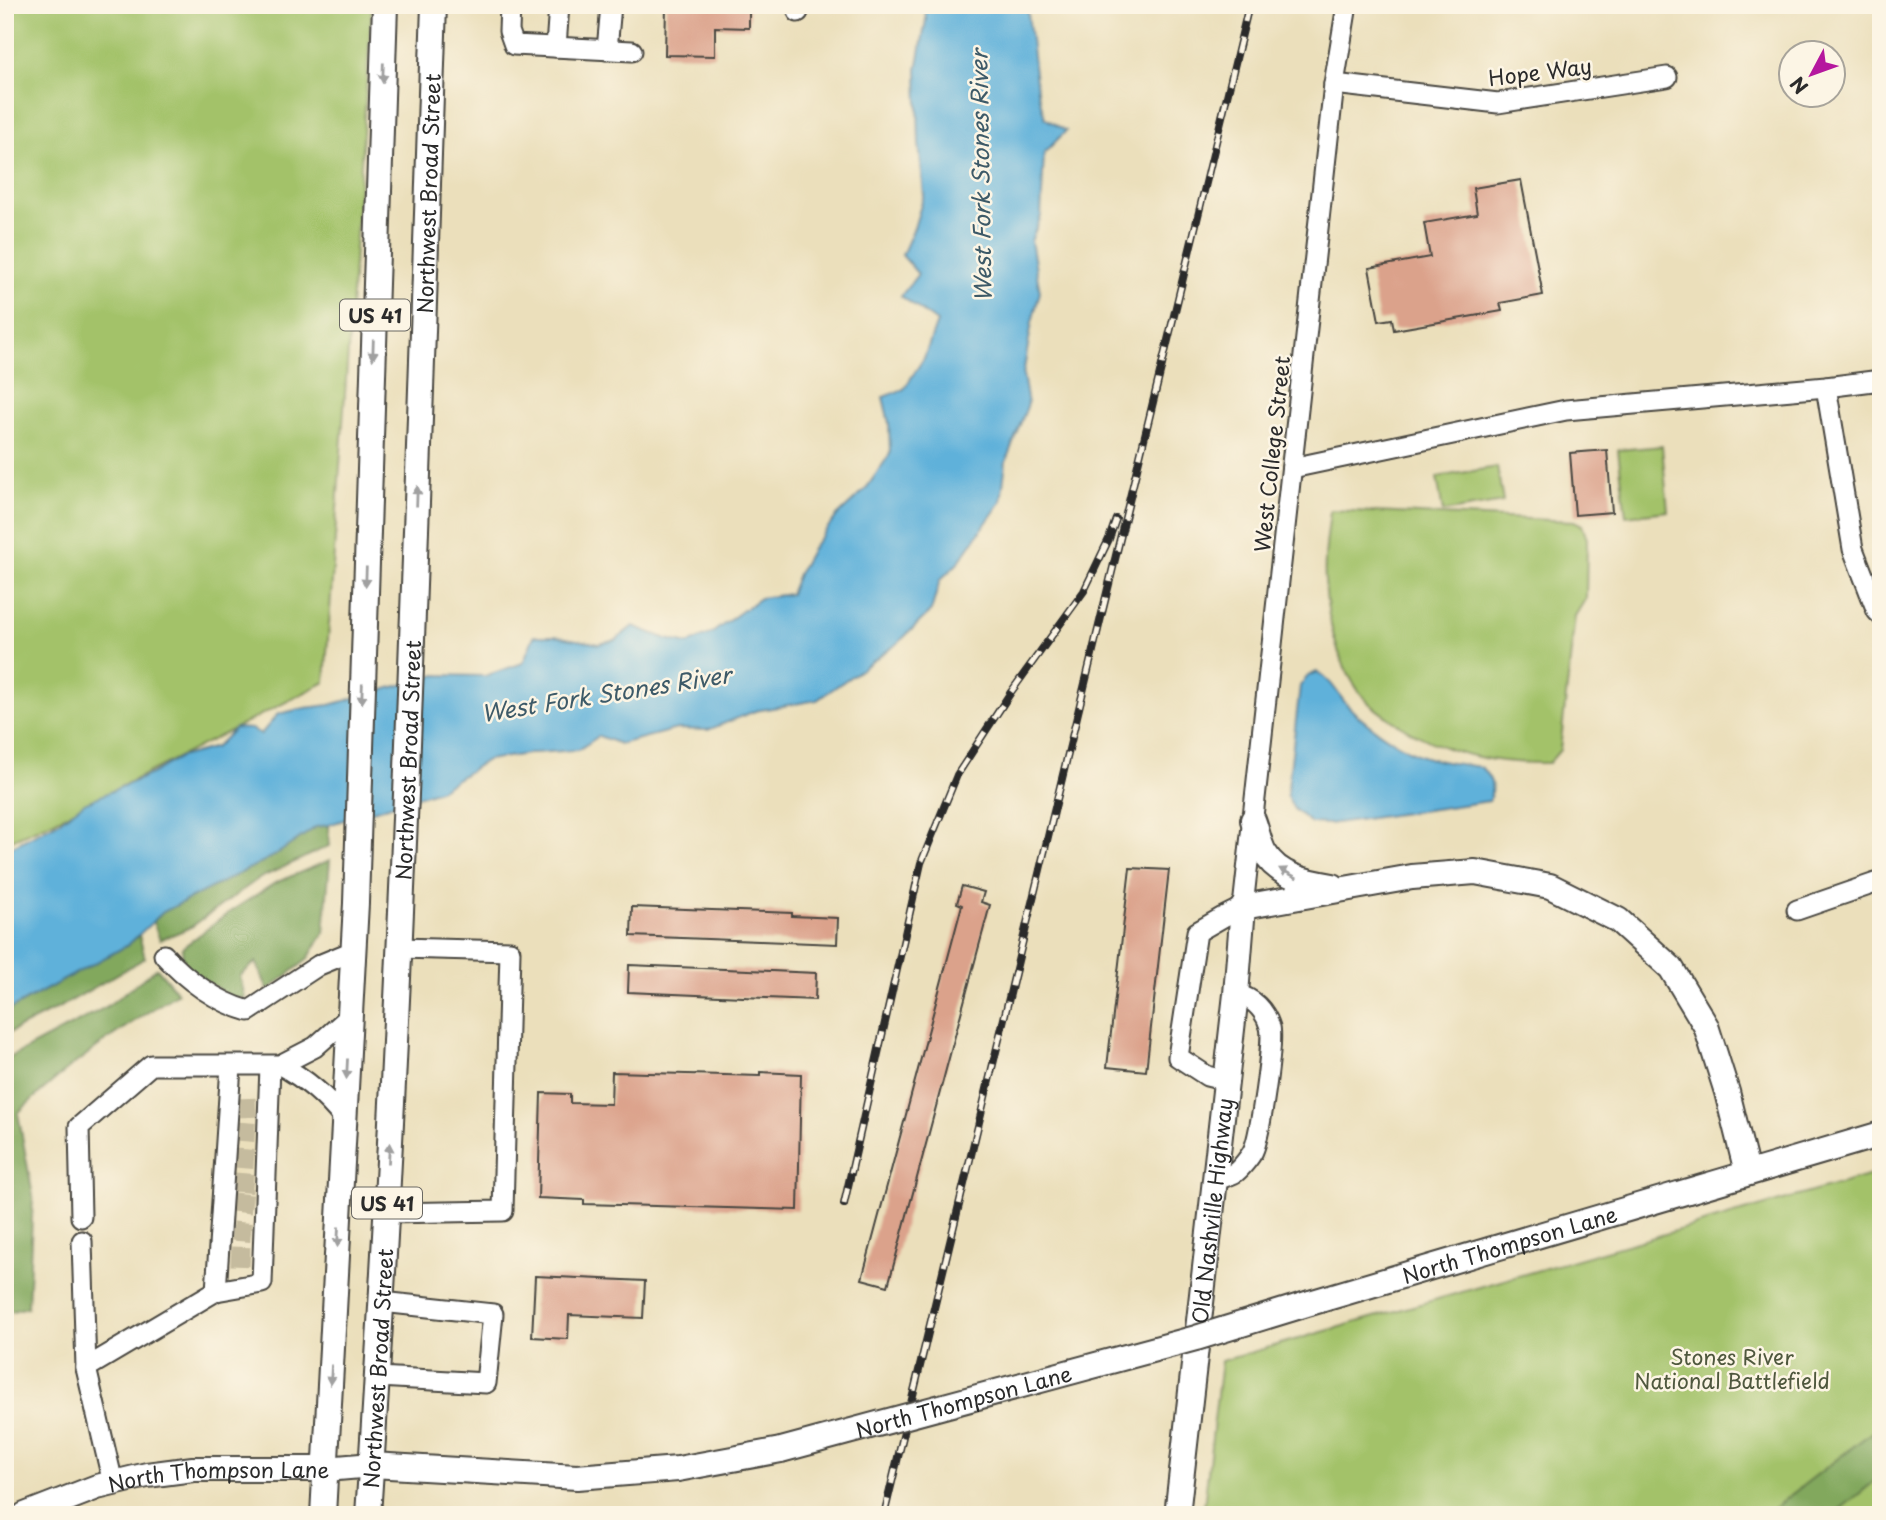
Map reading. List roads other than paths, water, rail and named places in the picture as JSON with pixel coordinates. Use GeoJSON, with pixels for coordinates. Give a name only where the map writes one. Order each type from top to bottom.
{"type":"FeatureCollection","features":[{"type":"Feature","properties":{"kind":"main road","name":"US 41"},"geometry":{"type":"LineString","coordinates":[[323,1515],[356,903],[385,5]]}},
{"type":"Feature","properties":{"kind":"main road","name":"Northwest Broad Street"},"geometry":{"type":"LineString","coordinates":[[368,1515],[378,1377],[403,892],[434,5]]}},
{"type":"Feature","properties":{"kind":"main road"},"geometry":{"type":"LineString","coordinates":[[1253,820],[1264,852],[1276,866],[1303,881],[1352,889]]}},
{"type":"Feature","properties":{"kind":"main road"},"geometry":{"type":"LineString","coordinates":[[1243,907],[1412,877],[1475,872],[1550,886],[1618,920],[1671,968],[1706,1026],[1727,1092],[1747,1172]]}},
{"type":"Feature","properties":{"kind":"main road","name":"Old Nashville Highway"},"geometry":{"type":"LineString","coordinates":[[1177,1515],[1227,1081],[1243,907]]}},
{"type":"Feature","properties":{"kind":"main road","name":"North Thompson Lane"},"geometry":{"type":"LineString","coordinates":[[25,1515],[97,1487],[147,1475],[193,1469],[326,1469],[372,1465],[578,1477],[678,1469],[781,1450],[1196,1338],[1881,1133]]}},
{"type":"Feature","properties":{"kind":"street"},"geometry":{"type":"LineString","coordinates":[[510,5],[509,31],[514,45],[632,51]]}},
{"type":"Feature","properties":{"kind":"street"},"geometry":{"type":"LineString","coordinates":[[556,47],[559,5]]}},
{"type":"Feature","properties":{"kind":"street"},"geometry":{"type":"LineString","coordinates":[[607,50],[611,5]]}},
{"type":"Feature","properties":{"kind":"street","name":"West College Street"},"geometry":{"type":"LineString","coordinates":[[1243,907],[1334,85],[1347,5]]}},
{"type":"Feature","properties":{"kind":"street","name":"Hope Way"},"geometry":{"type":"LineString","coordinates":[[1334,85],[1498,103],[1667,77]]}},
{"type":"Feature","properties":{"kind":"street"},"geometry":{"type":"LineString","coordinates":[[1292,468],[1566,410],[1881,380]]}},
{"type":"Feature","properties":{"kind":"street"},"geometry":{"type":"LineString","coordinates":[[1826,387],[1853,549],[1877,611],[1881,615]]}},
{"type":"Feature","properties":{"kind":"street"},"geometry":{"type":"LineString","coordinates":[[1797,910],[1881,881]]}},
{"type":"Feature","properties":{"kind":"street"},"geometry":{"type":"LineString","coordinates":[[1227,1081],[1207,1076],[1178,1057],[1197,932],[1243,907]]}},
{"type":"Feature","properties":{"kind":"street"},"geometry":{"type":"LineString","coordinates":[[386,1213],[503,1211],[510,951],[400,948]]}},
{"type":"Feature","properties":{"kind":"street"},"geometry":{"type":"LineString","coordinates":[[164,955],[202,988],[230,1006],[249,1011],[319,964],[353,951]]}},
{"type":"Feature","properties":{"kind":"street"},"geometry":{"type":"LineString","coordinates":[[1215,1180],[1236,1172],[1252,1152],[1259,1132],[1268,1062],[1270,1028],[1260,1007],[1247,997],[1236,994]]}},
{"type":"Feature","properties":{"kind":"street"},"geometry":{"type":"LineString","coordinates":[[81,1217],[79,1127],[151,1065],[274,1065],[315,1048],[350,1016]]}},
{"type":"Feature","properties":{"kind":"street"},"geometry":{"type":"LineString","coordinates":[[86,1368],[216,1291],[262,1283],[265,1107],[274,1065]]}},
{"type":"Feature","properties":{"kind":"street"},"geometry":{"type":"LineString","coordinates":[[274,1065],[293,1072],[321,1093],[344,1119]]}},
{"type":"Feature","properties":{"kind":"street"},"geometry":{"type":"LineString","coordinates":[[216,1291],[225,1256],[232,1107],[231,1066]]}},
{"type":"Feature","properties":{"kind":"street"},"geometry":{"type":"LineString","coordinates":[[82,1241],[86,1368],[113,1483]]}},
{"type":"Feature","properties":{"kind":"street"},"geometry":{"type":"LineString","coordinates":[[378,1377],[486,1383],[493,1314],[382,1302]]}},
{"type":"Feature","properties":{"kind":"water","name":"West Fork Stones River"},"geometry":{"type":"Polygon","coordinates":[[[925,5],[1027,5],[1037,90],[1045,118],[1066,131],[1044,153],[1041,216],[1031,241],[1040,292],[1023,375],[1028,404],[1006,461],[1001,502],[957,564],[940,580],[931,611],[897,644],[817,700],[755,711],[708,730],[677,729],[620,744],[599,736],[578,750],[487,760],[439,790],[316,827],[274,856],[163,912],[128,945],[5,1012],[5,850],[57,823],[84,803],[151,774],[180,757],[216,747],[235,728],[252,729],[261,734],[278,714],[330,705],[436,675],[485,676],[523,663],[534,636],[555,636],[599,644],[616,640],[633,626],[688,644],[712,633],[760,598],[790,594],[813,547],[837,516],[865,490],[890,454],[889,423],[883,397],[904,389],[924,358],[937,322],[901,296],[918,274],[902,255],[924,195],[919,144],[917,70],[926,20],[925,5]]]}},
{"type":"Feature","properties":{"kind":"water"},"geometry":{"type":"Polygon","coordinates":[[[1317,672],[1357,714],[1400,745],[1432,759],[1481,767],[1491,782],[1489,801],[1329,824],[1311,823],[1294,809],[1287,796],[1300,686],[1308,676],[1317,672]]]}},
{"type":"Feature","properties":{"kind":"tunnel"},"geometry":{"type":"LineString","coordinates":[[237,1108],[263,1107]]}},
{"type":"Feature","properties":{"kind":"tunnel"},"geometry":{"type":"LineString","coordinates":[[236,1131],[263,1133]]}},
{"type":"Feature","properties":{"kind":"tunnel"},"geometry":{"type":"LineString","coordinates":[[235,1158],[262,1160]]}},
{"type":"Feature","properties":{"kind":"tunnel"},"geometry":{"type":"LineString","coordinates":[[234,1182],[261,1184]]}},
{"type":"Feature","properties":{"kind":"tunnel"},"geometry":{"type":"LineString","coordinates":[[233,1202],[259,1205]]}},
{"type":"Feature","properties":{"kind":"tunnel"},"geometry":{"type":"LineString","coordinates":[[232,1231],[259,1233]]}},
{"type":"Feature","properties":{"kind":"tunnel"},"geometry":{"type":"LineString","coordinates":[[231,1256],[258,1257]]}},
{"type":"Feature","properties":{"kind":"railway"},"geometry":{"type":"LineString","coordinates":[[884,1515],[1249,5]]}},
{"type":"Feature","properties":{"kind":"railway"},"geometry":{"type":"LineString","coordinates":[[844,1204],[921,863],[957,775],[1011,692],[1084,591],[1116,519]]}},
{"type":"Feature","properties":{"kind":"park label","name":"Stones River National Battlefield"},"geometry":{"type":"Point","coordinates":[1732,1368]}}]}
